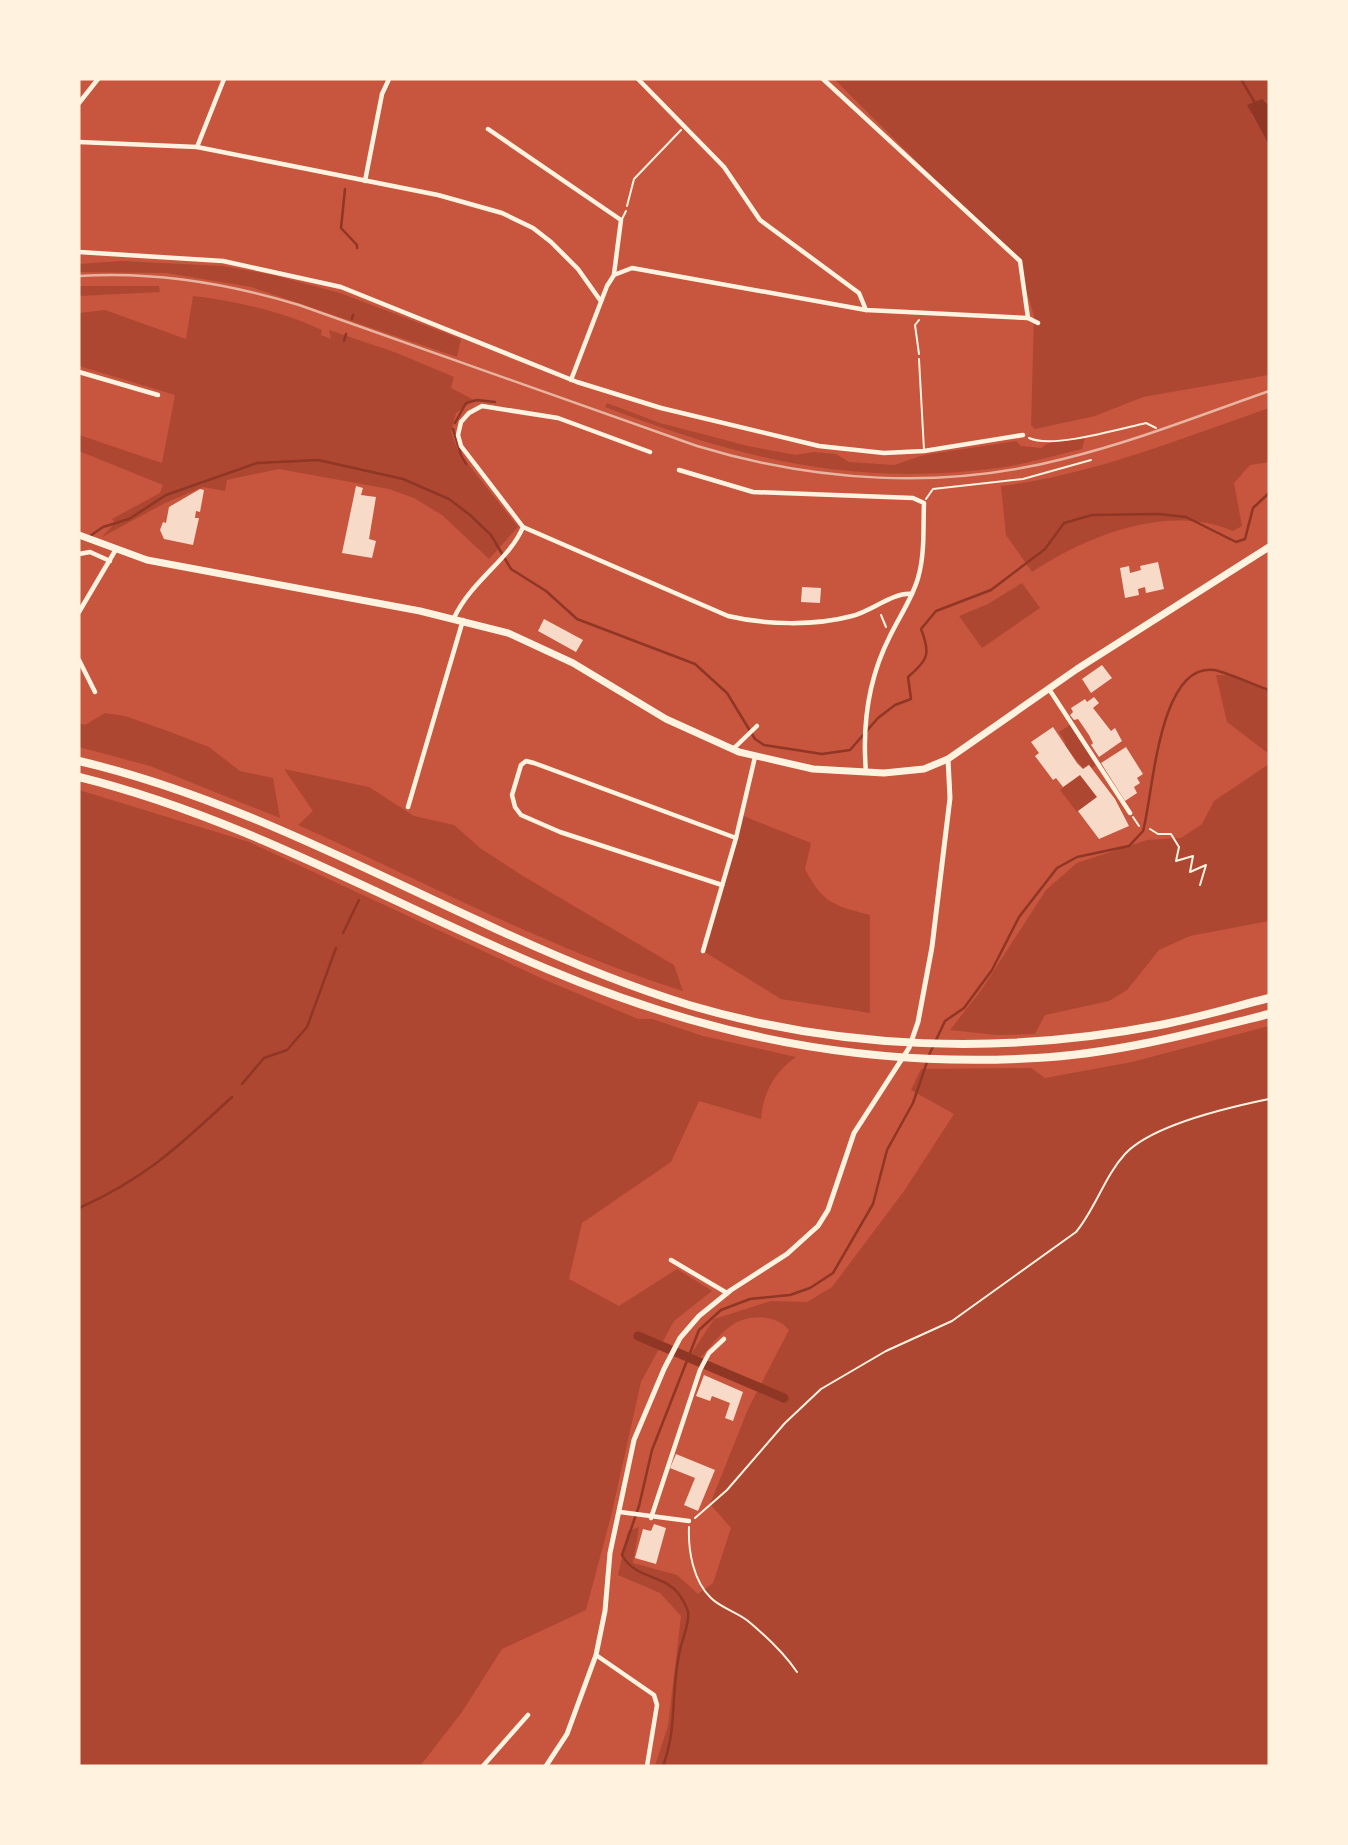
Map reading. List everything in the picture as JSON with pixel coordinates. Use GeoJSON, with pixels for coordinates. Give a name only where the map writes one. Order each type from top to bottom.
{"type":"FeatureCollection","features":[{"type":"Feature","properties":{"kind":"highway"},"geometry":{"type":"LineString","coordinates":[[79,761],[143,777],[217,803],[369,869],[550,953],[689,1005],[779,1027],[892,1042],[952,1045],[1050,1041],[1162,1025],[1269,998]]}},
{"type":"Feature","properties":{"kind":"highway"},"geometry":{"type":"LineString","coordinates":[[79,777],[167,802],[222,822],[547,969],[698,1024],[774,1042],[863,1055],[950,1060],[1038,1058],[1135,1044],[1269,1014]]}},
{"type":"Feature","properties":{"kind":"main road"},"geometry":{"type":"LineString","coordinates":[[79,534],[115,551],[147,560],[454,618],[544,648],[666,719],[732,749],[755,757],[813,769],[866,773],[924,769],[948,759],[1049,689],[1269,547]]}},
{"type":"Feature","properties":{"kind":"street"},"geometry":{"type":"LineString","coordinates":[[79,103],[98,79]]}},
{"type":"Feature","properties":{"kind":"street"},"geometry":{"type":"LineString","coordinates":[[197,147],[224,79]]}},
{"type":"Feature","properties":{"kind":"street"},"geometry":{"type":"LineString","coordinates":[[365,181],[382,94],[389,79]]}},
{"type":"Feature","properties":{"kind":"street"},"geometry":{"type":"LineString","coordinates":[[638,79],[724,167],[760,220],[859,293],[866,310]]}},
{"type":"Feature","properties":{"kind":"street"},"geometry":{"type":"LineString","coordinates":[[823,79],[1020,261],[1028,318]]}},
{"type":"Feature","properties":{"kind":"street"},"geometry":{"type":"LineString","coordinates":[[488,129],[621,220],[614,275],[600,300],[571,380]]}},
{"type":"Feature","properties":{"kind":"street"},"geometry":{"type":"LineString","coordinates":[[79,142],[197,147],[438,195],[514,218],[551,242],[578,269],[600,300]]}},
{"type":"Feature","properties":{"kind":"street"},"geometry":{"type":"LineString","coordinates":[[79,252],[223,261],[341,288],[571,380],[661,408],[819,446],[884,453],[924,451],[1023,435]]}},
{"type":"Feature","properties":{"kind":"street"},"geometry":{"type":"LineString","coordinates":[[614,275],[632,268],[648,269],[866,310],[923,315],[1028,318],[1038,323]]}},
{"type":"Feature","properties":{"kind":"street"},"geometry":{"type":"LineString","coordinates":[[79,372],[158,395]]}},
{"type":"Feature","properties":{"kind":"street"},"geometry":{"type":"LineString","coordinates":[[650,452],[558,418],[482,406],[469,413],[461,422],[458,435],[461,446],[523,527],[706,607],[749,621],[820,621],[845,618],[878,607],[903,593],[912,594]]}},
{"type":"Feature","properties":{"kind":"street"},"geometry":{"type":"LineString","coordinates":[[558,418],[560,412]]}},
{"type":"Feature","properties":{"kind":"street"},"geometry":{"type":"LineString","coordinates":[[679,470],[753,492],[912,498],[924,503],[922,564],[912,594],[878,662],[864,724],[866,773]]}},
{"type":"Feature","properties":{"kind":"street"},"geometry":{"type":"LineString","coordinates":[[454,618],[461,602],[508,549],[523,527]]}},
{"type":"Feature","properties":{"kind":"street"},"geometry":{"type":"LineString","coordinates":[[79,612],[115,551]]}},
{"type":"Feature","properties":{"kind":"street"},"geometry":{"type":"LineString","coordinates":[[79,554],[90,552],[110,561]]}},
{"type":"Feature","properties":{"kind":"street"},"geometry":{"type":"LineString","coordinates":[[408,807],[463,621]]}},
{"type":"Feature","properties":{"kind":"street"},"geometry":{"type":"LineString","coordinates":[[79,660],[95,692]]}},
{"type":"Feature","properties":{"kind":"street"},"geometry":{"type":"LineString","coordinates":[[1049,689],[1130,813]]}},
{"type":"Feature","properties":{"kind":"street"},"geometry":{"type":"LineString","coordinates":[[732,749],[757,726]]}},
{"type":"Feature","properties":{"kind":"street"},"geometry":{"type":"LineString","coordinates":[[703,951],[736,838],[755,757]]}},
{"type":"Feature","properties":{"kind":"street"},"geometry":{"type":"LineString","coordinates":[[546,1766],[567,1734],[596,1655],[605,1611],[610,1553],[634,1440],[664,1369],[687,1328],[727,1293],[788,1254],[818,1226],[828,1210],[854,1133],[909,1048],[918,1022],[932,947],[950,798],[948,759]]}},
{"type":"Feature","properties":{"kind":"street"},"geometry":{"type":"LineString","coordinates":[[722,885],[537,823],[518,811],[512,795],[521,765],[526,761],[736,838]]}},
{"type":"Feature","properties":{"kind":"street"},"geometry":{"type":"LineString","coordinates":[[671,1260],[727,1293]]}},
{"type":"Feature","properties":{"kind":"street"},"geometry":{"type":"LineString","coordinates":[[648,1518],[700,1370],[709,1353],[724,1339]]}},
{"type":"Feature","properties":{"kind":"street"},"geometry":{"type":"LineString","coordinates":[[620,1512],[648,1518],[689,1521]]}},
{"type":"Feature","properties":{"kind":"street"},"geometry":{"type":"LineString","coordinates":[[596,1655],[654,1695],[657,1705],[647,1766]]}},
{"type":"Feature","properties":{"kind":"street"},"geometry":{"type":"LineString","coordinates":[[483,1766],[528,1715]]}},
{"type":"Feature","properties":{"kind":"lane"},"geometry":{"type":"LineString","coordinates":[[621,220],[626,211]]}},
{"type":"Feature","properties":{"kind":"lane"},"geometry":{"type":"LineString","coordinates":[[919,359],[924,451]]}},
{"type":"Feature","properties":{"kind":"path"},"geometry":{"type":"LineString","coordinates":[[626,211],[634,179],[685,126]]}},
{"type":"Feature","properties":{"kind":"path"},"geometry":{"type":"LineString","coordinates":[[919,359],[915,325],[923,315]]}},
{"type":"Feature","properties":{"kind":"path"},"geometry":{"type":"LineString","coordinates":[[1023,435],[1036,441],[1098,433],[1146,423],[1156,428]]}},
{"type":"Feature","properties":{"kind":"path"},"geometry":{"type":"LineString","coordinates":[[924,503],[933,489],[1024,479],[1091,460]]}},
{"type":"Feature","properties":{"kind":"path"},"geometry":{"type":"LineString","coordinates":[[881,615],[887,628]]}},
{"type":"Feature","properties":{"kind":"path"},"geometry":{"type":"LineString","coordinates":[[1130,813],[1139,826]]}},
{"type":"Feature","properties":{"kind":"path"},"geometry":{"type":"LineString","coordinates":[[1150,829],[1158,834],[1171,834],[1179,847],[1175,861],[1193,856],[1190,872],[1206,865],[1200,885]]}},
{"type":"Feature","properties":{"kind":"path"},"geometry":{"type":"LineString","coordinates":[[797,1672],[786,1656],[747,1620],[711,1598],[699,1583],[688,1542],[689,1521],[702,1515],[727,1490],[785,1423],[821,1389],[886,1351],[952,1321],[1076,1232],[1092,1213],[1107,1180],[1125,1154],[1146,1140],[1205,1114],[1269,1099]]}},
{"type":"Feature","properties":{"kind":"shaded area"},"geometry":{"type":"Polygon","coordinates":[[[834,79],[1269,79],[1269,105],[1265,100],[1251,114],[1269,143],[1269,375],[1143,397],[1095,416],[1035,429],[1031,425],[1034,316],[1018,262],[834,79]]]}},
{"type":"Feature","properties":{"kind":"shaded area"},"geometry":{"type":"Polygon","coordinates":[[[1262,99],[1269,105],[1268,143],[1247,105],[1262,99]]]}},
{"type":"Feature","properties":{"kind":"shaded area"},"geometry":{"type":"Polygon","coordinates":[[[122,261],[223,266],[273,275],[340,293],[461,339],[457,357],[251,287],[166,273],[79,272],[79,264],[122,261]]]}},
{"type":"Feature","properties":{"kind":"shaded area"},"geometry":{"type":"Polygon","coordinates":[[[79,286],[159,286],[160,292],[79,296],[79,286]]]}},
{"type":"Feature","properties":{"kind":"shaded area"},"geometry":{"type":"Polygon","coordinates":[[[193,296],[243,304],[276,313],[322,330],[321,335],[331,339],[329,330],[397,353],[454,377],[451,388],[474,400],[456,413],[451,432],[458,451],[518,527],[489,559],[442,515],[414,498],[389,489],[279,469],[227,480],[225,491],[203,487],[165,503],[102,537],[115,523],[112,519],[160,493],[163,485],[79,451],[79,435],[162,463],[175,395],[79,366],[79,313],[105,310],[186,339],[193,296]]]}},
{"type":"Feature","properties":{"kind":"shaded area"},"geometry":{"type":"Polygon","coordinates":[[[607,403],[660,423],[748,446],[795,455],[814,452],[836,454],[849,462],[894,465],[924,455],[1016,441],[1021,446],[1041,448],[1048,443],[1085,438],[1082,449],[1001,468],[888,474],[793,463],[747,453],[653,425],[605,407],[607,403]]]}},
{"type":"Feature","properties":{"kind":"shaded area"},"geometry":{"type":"Polygon","coordinates":[[[1269,408],[1269,462],[1250,465],[1234,483],[1242,526],[1233,531],[1208,523],[1182,521],[1129,527],[1077,546],[1032,572],[1006,535],[1001,486],[1035,481],[1103,464],[1269,408]]]}},
{"type":"Feature","properties":{"kind":"shaded area"},"geometry":{"type":"Polygon","coordinates":[[[1022,583],[1040,608],[982,648],[959,616],[988,604],[1022,583]]]}},
{"type":"Feature","properties":{"kind":"shaded area"},"geometry":{"type":"Polygon","coordinates":[[[1216,675],[1233,675],[1269,690],[1269,754],[1227,722],[1216,675]]]}},
{"type":"Feature","properties":{"kind":"shaded area"},"geometry":{"type":"Polygon","coordinates":[[[105,713],[125,716],[173,733],[209,747],[240,771],[273,778],[280,818],[150,766],[79,747],[79,723],[85,725],[105,713]]]}},
{"type":"Feature","properties":{"kind":"shaded area"},"geometry":{"type":"Polygon","coordinates":[[[1070,725],[1096,765],[1092,768],[1089,764],[1083,768],[1064,745],[1066,743],[1059,732],[1070,725]]]}},
{"type":"Feature","properties":{"kind":"shaded area"},"geometry":{"type":"Polygon","coordinates":[[[1269,764],[1269,921],[1190,936],[1159,950],[1127,990],[1109,1001],[1045,1015],[1035,1034],[996,1035],[950,1030],[982,989],[1046,890],[1077,863],[1147,840],[1181,838],[1202,824],[1214,801],[1269,764]]]}},
{"type":"Feature","properties":{"kind":"shaded area"},"geometry":{"type":"Polygon","coordinates":[[[284,769],[369,787],[414,816],[454,825],[480,848],[523,876],[674,965],[683,991],[536,935],[298,825],[313,811],[284,769]]]}},
{"type":"Feature","properties":{"kind":"shaded area"},"geometry":{"type":"Polygon","coordinates":[[[1080,775],[1097,797],[1077,812],[1060,790],[1080,775]]]}},
{"type":"Feature","properties":{"kind":"shaded area"},"geometry":{"type":"Polygon","coordinates":[[[79,790],[249,842],[543,979],[638,1019],[652,1019],[703,1036],[796,1057],[782,1069],[771,1084],[764,1100],[761,1119],[699,1101],[671,1162],[582,1223],[569,1279],[619,1306],[677,1269],[712,1291],[674,1321],[641,1382],[611,1516],[586,1610],[502,1649],[462,1712],[420,1766],[79,1766],[79,790]]]}},
{"type":"Feature","properties":{"kind":"shaded area"},"geometry":{"type":"Polygon","coordinates":[[[741,815],[811,843],[805,869],[817,889],[831,901],[847,909],[870,915],[870,1013],[781,999],[703,951],[741,815]]]}},
{"type":"Feature","properties":{"kind":"shaded area"},"geometry":{"type":"Polygon","coordinates":[[[1269,1026],[1269,1766],[655,1766],[668,1726],[681,1616],[660,1593],[618,1575],[628,1531],[639,1527],[633,1563],[677,1575],[698,1594],[713,1583],[731,1528],[710,1504],[748,1409],[789,1330],[783,1324],[768,1318],[751,1318],[735,1323],[724,1331],[701,1357],[691,1354],[714,1319],[771,1301],[807,1302],[832,1287],[904,1191],[954,1114],[911,1090],[921,1069],[1031,1068],[1045,1078],[1132,1062],[1269,1026]]]}},
{"type":"Feature","properties":{"kind":"building"},"geometry":{"type":"Polygon","coordinates":[[[356,486],[363,488],[361,495],[376,497],[369,539],[376,541],[372,558],[342,553],[356,486]]]}},
{"type":"Feature","properties":{"kind":"building"},"geometry":{"type":"Polygon","coordinates":[[[200,489],[204,490],[200,512],[196,511],[195,518],[199,518],[193,545],[164,539],[160,530],[163,522],[166,523],[169,507],[200,489]]]}},
{"type":"Feature","properties":{"kind":"building"},"geometry":{"type":"Polygon","coordinates":[[[1158,562],[1164,589],[1146,593],[1145,587],[1138,589],[1139,595],[1125,598],[1120,568],[1129,566],[1130,573],[1141,570],[1140,566],[1158,562]]]}},
{"type":"Feature","properties":{"kind":"building"},"geometry":{"type":"Polygon","coordinates":[[[802,587],[821,588],[820,603],[801,602],[802,587]]]}},
{"type":"Feature","properties":{"kind":"building"},"geometry":{"type":"Polygon","coordinates":[[[544,619],[583,640],[576,652],[538,631],[544,619]]]}},
{"type":"Feature","properties":{"kind":"building"},"geometry":{"type":"Polygon","coordinates":[[[1102,665],[1112,678],[1091,693],[1082,679],[1102,665]]]}},
{"type":"Feature","properties":{"kind":"building"},"geometry":{"type":"Polygon","coordinates":[[[1094,697],[1099,703],[1093,708],[1111,731],[1115,728],[1122,741],[1099,757],[1078,719],[1074,720],[1070,715],[1073,712],[1071,708],[1094,697]]]}},
{"type":"Feature","properties":{"kind":"building"},"geometry":{"type":"Polygon","coordinates":[[[1053,727],[1077,763],[1083,769],[1089,765],[1115,799],[1129,826],[1099,839],[1078,811],[1097,797],[1080,775],[1063,787],[1056,778],[1053,780],[1035,756],[1039,753],[1031,742],[1053,727]]]}},
{"type":"Feature","properties":{"kind":"building"},"geometry":{"type":"Polygon","coordinates":[[[1126,747],[1143,774],[1137,778],[1140,783],[1134,787],[1137,793],[1125,801],[1101,763],[1126,747]]]}},
{"type":"Feature","properties":{"kind":"building"},"geometry":{"type":"Polygon","coordinates":[[[704,1375],[743,1392],[733,1421],[725,1418],[730,1403],[712,1396],[710,1401],[696,1396],[704,1375]]]}},
{"type":"Feature","properties":{"kind":"building"},"geometry":{"type":"Polygon","coordinates":[[[676,1454],[715,1470],[698,1511],[684,1505],[695,1478],[670,1468],[676,1454]]]}},
{"type":"Feature","properties":{"kind":"building"},"geometry":{"type":"Polygon","coordinates":[[[654,1524],[666,1528],[656,1564],[635,1558],[643,1529],[651,1531],[654,1524]]]}},
{"type":"Feature","properties":{"kind":"waterway"},"geometry":{"type":"LineString","coordinates":[[1241,79],[1255,103]]}},
{"type":"Feature","properties":{"kind":"waterway"},"geometry":{"type":"LineString","coordinates":[[345,189],[341,228],[357,248]]}},
{"type":"Feature","properties":{"kind":"waterway"},"geometry":{"type":"LineString","coordinates":[[352,319],[353,315]]}},
{"type":"Feature","properties":{"kind":"waterway"},"geometry":{"type":"LineString","coordinates":[[344,341],[346,334]]}},
{"type":"Feature","properties":{"kind":"waterway"},"geometry":{"type":"LineString","coordinates":[[455,423],[466,403],[477,400],[495,402]]}},
{"type":"Feature","properties":{"kind":"waterway"},"geometry":{"type":"LineString","coordinates":[[453,429],[466,464]]}},
{"type":"Feature","properties":{"kind":"waterway"},"geometry":{"type":"LineString","coordinates":[[90,536],[103,527],[129,519],[166,495],[257,463],[318,460],[403,479],[449,499],[470,515],[491,535],[511,569],[546,591],[577,619],[695,664],[727,693],[755,739],[764,745],[822,754],[850,750],[878,718],[895,705],[911,699],[908,677],[924,661],[927,651],[921,629],[936,611],[991,590],[1045,549],[1064,523],[1092,515],[1159,514],[1186,517],[1236,542],[1245,539],[1253,508],[1269,493]]}},
{"type":"Feature","properties":{"kind":"waterway"},"geometry":{"type":"LineString","coordinates":[[929,1055],[945,1021],[964,1008],[992,970],[1019,917],[1057,868],[1077,857],[1129,846],[1143,831],[1161,735],[1181,687],[1195,673],[1214,670],[1269,690]]}},
{"type":"Feature","properties":{"kind":"waterway"},"geometry":{"type":"LineString","coordinates":[[343,933],[359,900]]}},
{"type":"Feature","properties":{"kind":"waterway"},"geometry":{"type":"LineString","coordinates":[[242,1084],[264,1058],[287,1050],[307,1027],[336,948]]}},
{"type":"Feature","properties":{"kind":"waterway"},"geometry":{"type":"LineString","coordinates":[[663,1766],[671,1737],[677,1666],[688,1612],[681,1597],[672,1587],[641,1573],[627,1563],[622,1555],[639,1506],[652,1450],[699,1330],[721,1310],[750,1299],[790,1295],[810,1288],[833,1273],[873,1204],[887,1150],[913,1103],[927,1062]]}},
{"type":"Feature","properties":{"kind":"waterway"},"geometry":{"type":"LineString","coordinates":[[79,1208],[124,1185],[161,1160],[232,1097]]}},
{"type":"Feature","properties":{"kind":"waterway"},"geometry":{"type":"LineString","coordinates":[[638,1336],[784,1398]]}},
{"type":"Feature","properties":{"kind":"railway"},"geometry":{"type":"LineString","coordinates":[[79,276],[163,277],[272,297],[697,446],[787,468],[833,474],[925,478],[1017,469],[1115,445],[1269,391]]}}]}
